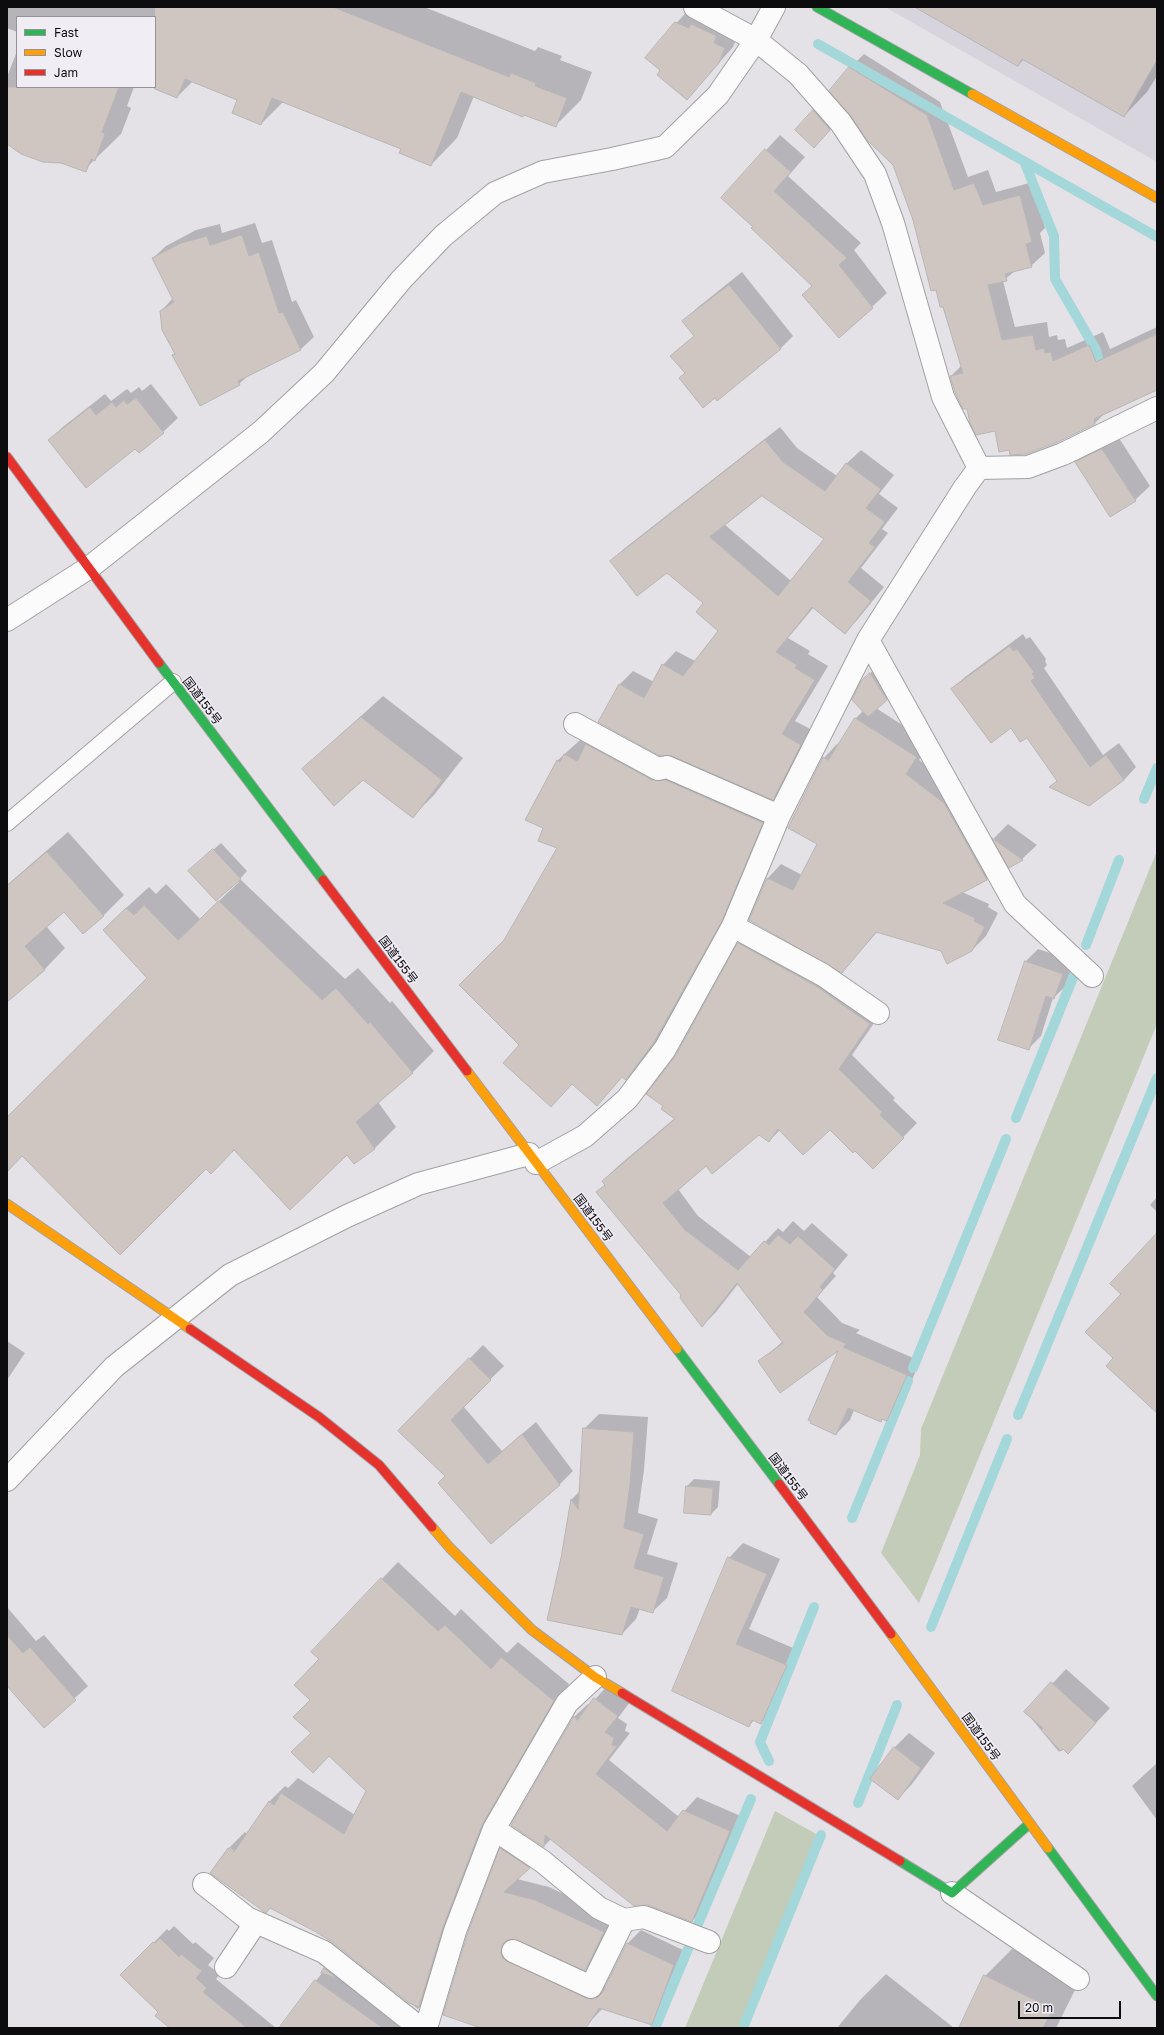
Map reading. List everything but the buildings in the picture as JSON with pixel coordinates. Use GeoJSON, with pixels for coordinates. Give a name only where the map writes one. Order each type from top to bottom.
{"type":"FeatureCollection","features":[{"type":"Feature","properties":{"kind":"main road"},"geometry":{"type":"LineString","coordinates":[[817,7],[1157,198]]}},
{"type":"Feature","properties":{"kind":"main road","name":"国道155号"},"geometry":{"type":"LineString","coordinates":[[7,456],[173,682],[852,1582],[1157,1996]]}},
{"type":"Feature","properties":{"kind":"main road"},"geometry":{"type":"LineString","coordinates":[[7,1204],[319,1417],[379,1465],[450,1548],[532,1630],[596,1677],[952,1893],[1029,1824]]}},
{"type":"Feature","properties":{"kind":"street"},"geometry":{"type":"LineString","coordinates":[[695,7],[756,40],[798,74],[841,123],[875,174],[893,224],[943,397],[979,468]]}},
{"type":"Feature","properties":{"kind":"street"},"geometry":{"type":"LineString","coordinates":[[7,620],[90,567],[272,421],[324,373],[401,280],[443,236],[494,193],[543,172],[665,147],[718,95],[756,40],[774,7]]}},
{"type":"Feature","properties":{"kind":"street"},"geometry":{"type":"LineString","coordinates":[[979,468],[1028,467],[1064,454],[1157,408]]}},
{"type":"Feature","properties":{"kind":"street"},"geometry":{"type":"LineString","coordinates":[[7,1480],[114,1367],[230,1275],[347,1216],[418,1184],[533,1158],[585,1136],[627,1099],[665,1049],[733,926],[779,816],[868,640],[965,487],[979,468]]}},
{"type":"Feature","properties":{"kind":"street"},"geometry":{"type":"LineString","coordinates":[[868,640],[1015,904],[1092,976]]}},
{"type":"Feature","properties":{"kind":"street"},"geometry":{"type":"LineString","coordinates":[[575,724],[658,769],[667,767],[779,816]]}},
{"type":"Feature","properties":{"kind":"street"},"geometry":{"type":"LineString","coordinates":[[733,926],[823,975],[878,1013]]}},
{"type":"Feature","properties":{"kind":"street"},"geometry":{"type":"LineString","coordinates":[[426,2028],[455,1931],[494,1829],[567,1704],[596,1677]]}},
{"type":"Feature","properties":{"kind":"street"},"geometry":{"type":"LineString","coordinates":[[494,1829],[542,1861],[599,1908],[624,1920],[644,1917],[709,1942]]}},
{"type":"Feature","properties":{"kind":"street"},"geometry":{"type":"LineString","coordinates":[[204,1884],[247,1918],[324,1952],[420,2028]]}},
{"type":"Feature","properties":{"kind":"street"},"geometry":{"type":"LineString","coordinates":[[952,1893],[1078,1979]]}},
{"type":"Feature","properties":{"kind":"street"},"geometry":{"type":"LineString","coordinates":[[513,1951],[591,1987],[624,1920]]}},
{"type":"Feature","properties":{"kind":"street"},"geometry":{"type":"LineString","coordinates":[[226,1967],[256,1922]]}},
{"type":"Feature","properties":{"kind":"lane"},"geometry":{"type":"LineString","coordinates":[[7,823],[173,682]]}},
{"type":"Feature","properties":{"kind":"shaded area"},"geometry":{"type":"Polygon","coordinates":[[[885,7],[1157,7],[1157,162],[885,7]]]}},
{"type":"Feature","properties":{"kind":"green space"},"geometry":{"type":"Polygon","coordinates":[[[1157,851],[1157,1024],[919,1603],[881,1553],[920,1455],[921,1429],[1157,851]]]}},
{"type":"Feature","properties":{"kind":"green space"},"geometry":{"type":"Polygon","coordinates":[[[775,1811],[818,1835],[741,2028],[685,2028],[775,1811]]]}},
{"type":"Feature","properties":{"kind":"waterway"},"geometry":{"type":"LineString","coordinates":[[818,44],[1157,237]]}},
{"type":"Feature","properties":{"kind":"waterway"},"geometry":{"type":"LineString","coordinates":[[1024,161],[1054,236],[1055,279],[1096,350],[1102,374]]}},
{"type":"Feature","properties":{"kind":"waterway"},"geometry":{"type":"LineString","coordinates":[[1144,799],[1157,768]]}},
{"type":"Feature","properties":{"kind":"waterway"},"geometry":{"type":"LineString","coordinates":[[1086,945],[1119,860]]}},
{"type":"Feature","properties":{"kind":"waterway"},"geometry":{"type":"LineString","coordinates":[[1016,1118],[1074,975]]}},
{"type":"Feature","properties":{"kind":"waterway"},"geometry":{"type":"LineString","coordinates":[[1018,1415],[1157,1078]]}},
{"type":"Feature","properties":{"kind":"waterway"},"geometry":{"type":"LineString","coordinates":[[913,1368],[1006,1139]]}},
{"type":"Feature","properties":{"kind":"waterway"},"geometry":{"type":"LineString","coordinates":[[852,1518],[908,1381]]}},
{"type":"Feature","properties":{"kind":"waterway"},"geometry":{"type":"LineString","coordinates":[[931,1627],[1007,1439]]}},
{"type":"Feature","properties":{"kind":"waterway"},"geometry":{"type":"LineString","coordinates":[[769,1761],[760,1742],[814,1607]]}},
{"type":"Feature","properties":{"kind":"waterway"},"geometry":{"type":"LineString","coordinates":[[858,1803],[897,1705]]}},
{"type":"Feature","properties":{"kind":"waterway"},"geometry":{"type":"LineString","coordinates":[[698,1924],[751,1799]]}},
{"type":"Feature","properties":{"kind":"waterway"},"geometry":{"type":"LineString","coordinates":[[743,2028],[821,1835]]}},
{"type":"Feature","properties":{"kind":"waterway"},"geometry":{"type":"LineString","coordinates":[[655,2028],[688,1949]]}},
{"type":"Feature","properties":{"kind":"traffic: fast"},"geometry":{"type":"LineString","coordinates":[[817,7],[972,94]]}},
{"type":"Feature","properties":{"kind":"traffic: fast"},"geometry":{"type":"LineString","coordinates":[[159,663],[323,880]]}},
{"type":"Feature","properties":{"kind":"traffic: fast"},"geometry":{"type":"LineString","coordinates":[[677,1349],[779,1484]]}},
{"type":"Feature","properties":{"kind":"traffic: fast"},"geometry":{"type":"LineString","coordinates":[[900,1861],[952,1893],[1029,1824]]}},
{"type":"Feature","properties":{"kind":"traffic: fast"},"geometry":{"type":"LineString","coordinates":[[1048,1848],[1157,1996]]}},
{"type":"Feature","properties":{"kind":"traffic: slow"},"geometry":{"type":"LineString","coordinates":[[972,94],[1157,198]]}},
{"type":"Feature","properties":{"kind":"traffic: slow"},"geometry":{"type":"LineString","coordinates":[[467,1071],[677,1349]]}},
{"type":"Feature","properties":{"kind":"traffic: slow"},"geometry":{"type":"LineString","coordinates":[[7,1204],[190,1329]]}},
{"type":"Feature","properties":{"kind":"traffic: slow"},"geometry":{"type":"LineString","coordinates":[[432,1527],[450,1548],[532,1630],[595,1677],[622,1693]]}},
{"type":"Feature","properties":{"kind":"traffic: slow"},"geometry":{"type":"LineString","coordinates":[[891,1634],[1048,1848]]}},
{"type":"Feature","properties":{"kind":"traffic: jam"},"geometry":{"type":"LineString","coordinates":[[7,457],[159,663]]}},
{"type":"Feature","properties":{"kind":"traffic: jam"},"geometry":{"type":"LineString","coordinates":[[323,880],[467,1071]]}},
{"type":"Feature","properties":{"kind":"traffic: jam"},"geometry":{"type":"LineString","coordinates":[[190,1329],[319,1417],[379,1465],[432,1527]]}},
{"type":"Feature","properties":{"kind":"traffic: jam"},"geometry":{"type":"LineString","coordinates":[[779,1484],[891,1634]]}},
{"type":"Feature","properties":{"kind":"traffic: jam"},"geometry":{"type":"LineString","coordinates":[[622,1693],[900,1861]]}}]}
